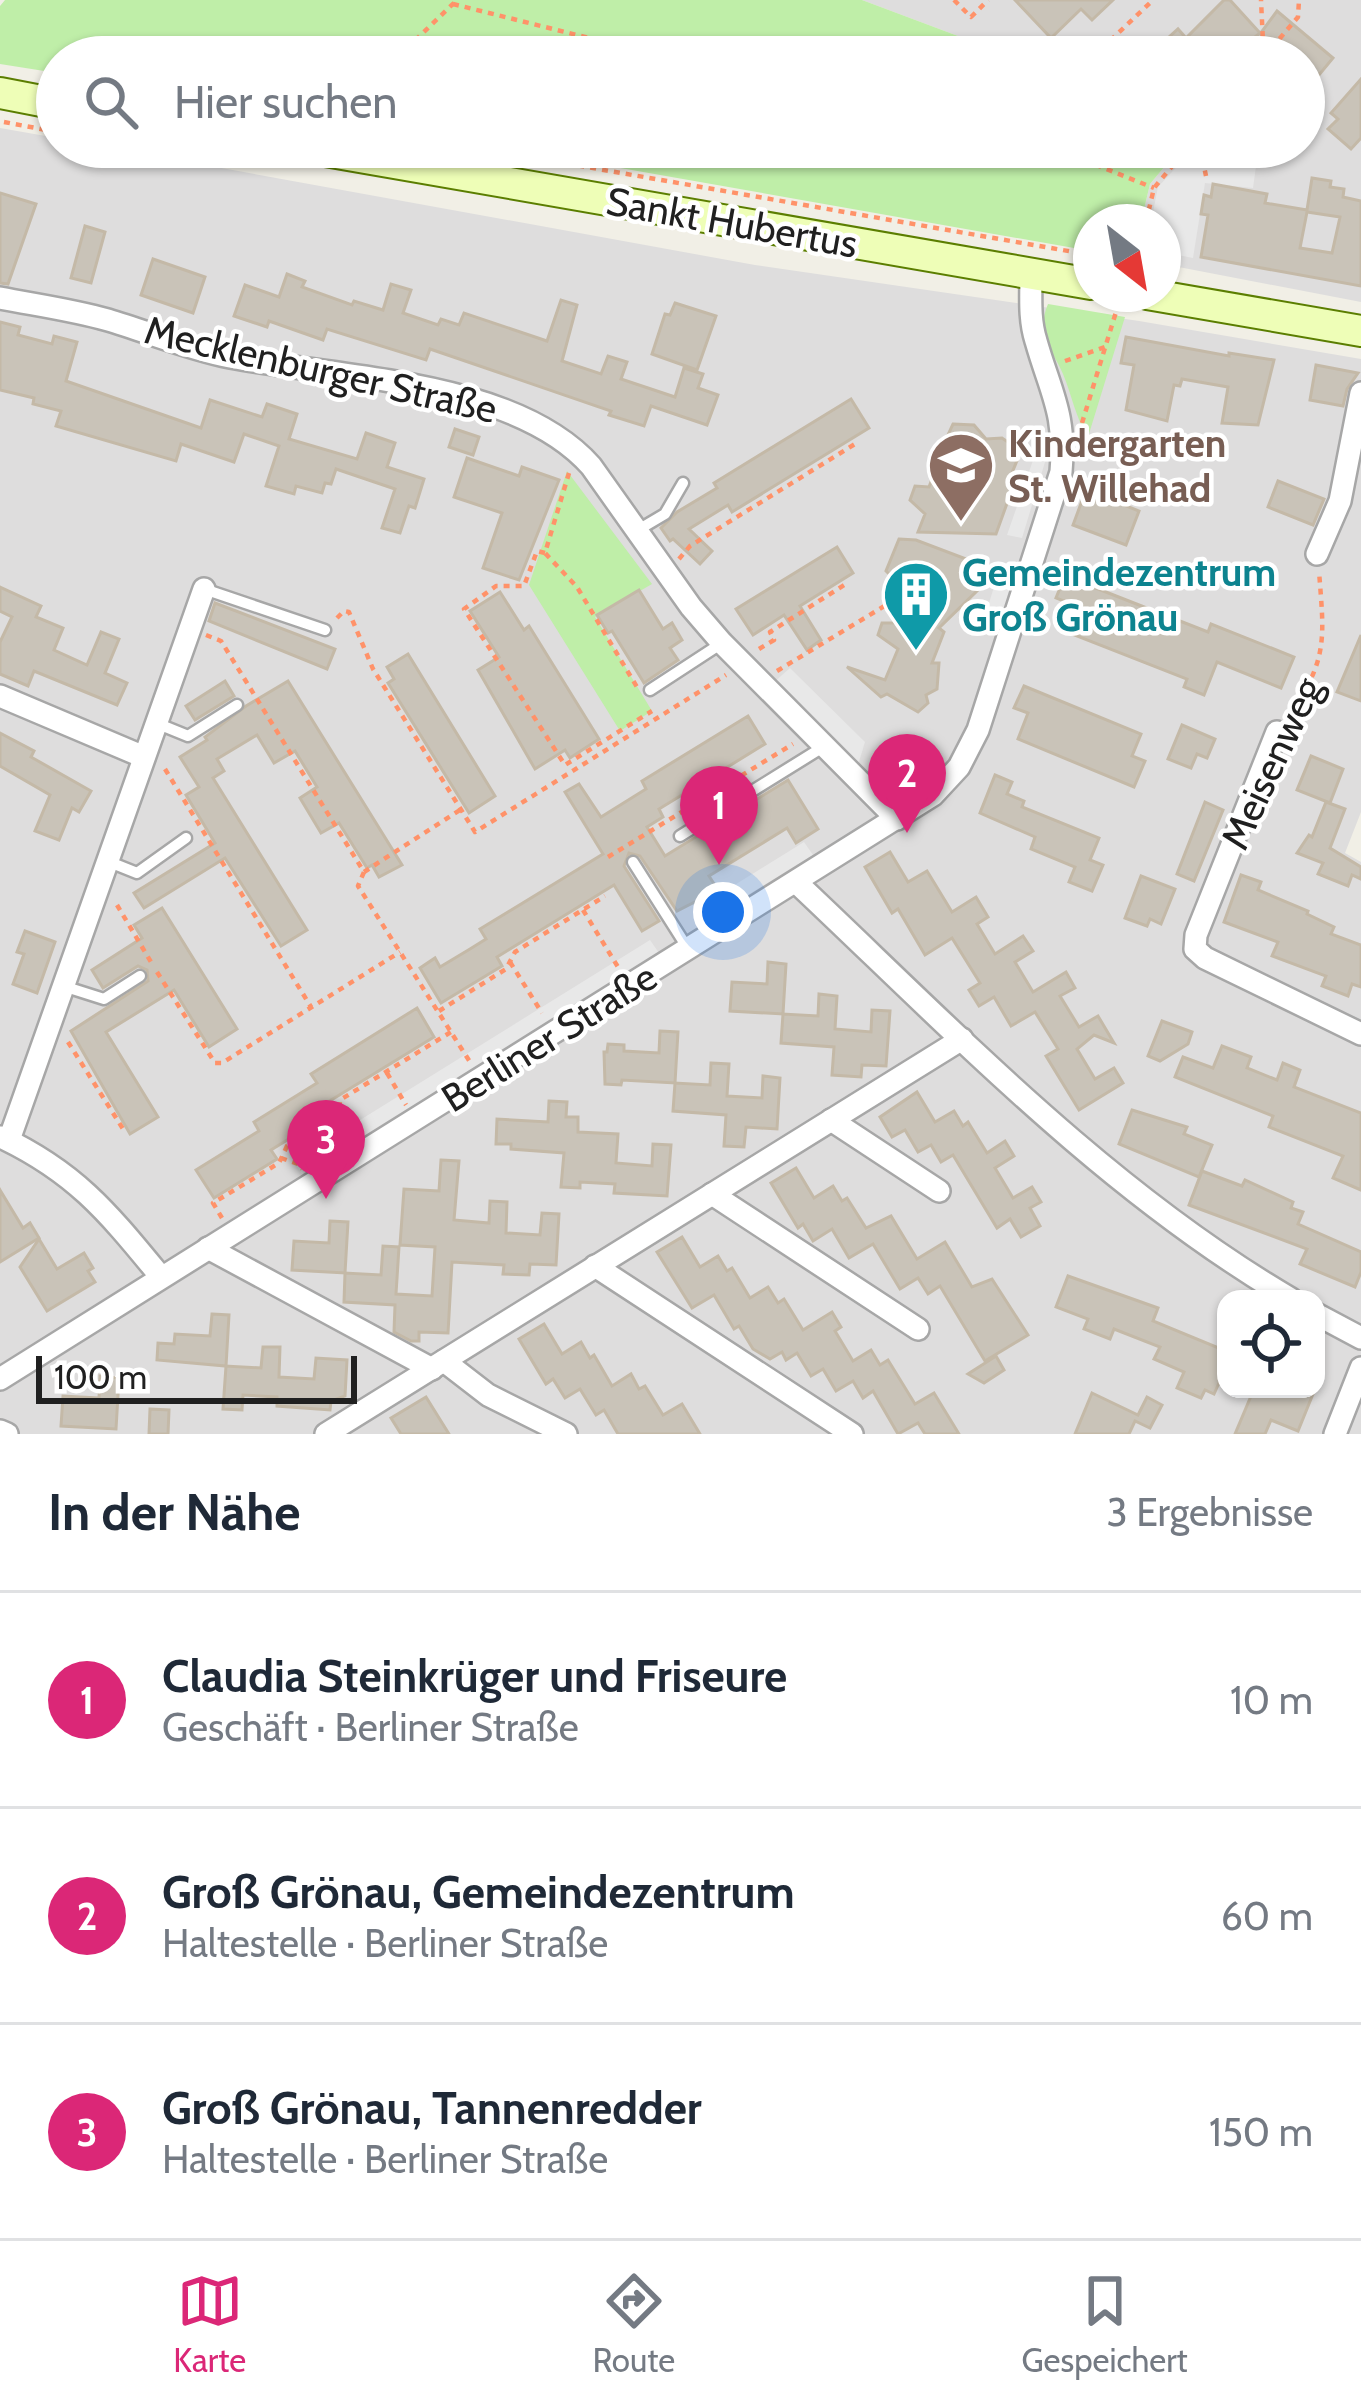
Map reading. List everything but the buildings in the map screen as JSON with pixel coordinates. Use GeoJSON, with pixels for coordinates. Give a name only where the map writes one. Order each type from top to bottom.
{"type":"FeatureCollection","features":[{"type":"Feature","properties":{"kind":"main road"},"geometry":{"type":"LineString","coordinates":[[0,93],[36,100]]}},
{"type":"Feature","properties":{"kind":"main road","name":"Sankt Hubertus"},"geometry":{"type":"LineString","coordinates":[[422,168],[1073,281]]}},
{"type":"Feature","properties":{"kind":"main road"},"geometry":{"type":"LineString","coordinates":[[1181,300],[1361,331]]}},
{"type":"Feature","properties":{"kind":"street","name":"Berliner Straße"},"geometry":{"type":"LineString","coordinates":[[0,1378],[797,883],[944,784],[959,767],[978,730],[1060,472],[1064,435],[1030,318],[1030,274]]}},
{"type":"Feature","properties":{"kind":"street","name":"Mecklenburger Straße"},"geometry":{"type":"LineString","coordinates":[[0,298],[101,318],[226,356],[460,395],[513,411],[576,449],[722,644],[748,659],[761,681],[897,819]]}},
{"type":"Feature","properties":{"kind":"street"},"geometry":{"type":"LineString","coordinates":[[1317,554],[1340,501],[1361,392]]}},
{"type":"Feature","properties":{"kind":"street"},"geometry":{"type":"LineString","coordinates":[[161,1277],[98,1201],[63,1172],[4,1138],[52,1017],[204,589]]}},
{"type":"Feature","properties":{"kind":"street"},"geometry":{"type":"LineString","coordinates":[[0,696],[150,741]]}},
{"type":"Feature","properties":{"kind":"street","name":"Meisenweg"},"geometry":{"type":"LineString","coordinates":[[1277,732],[1196,935],[1195,949],[1361,1034]]}},
{"type":"Feature","properties":{"kind":"street"},"geometry":{"type":"LineString","coordinates":[[797,883],[1142,1199],[1231,1264],[1276,1290]]}},
{"type":"Feature","properties":{"kind":"street"},"geometry":{"type":"LineString","coordinates":[[338,1432],[962,1039]]}},
{"type":"Feature","properties":{"kind":"street"},"geometry":{"type":"LineString","coordinates":[[831,1120],[939,1191]]}},
{"type":"Feature","properties":{"kind":"street"},"geometry":{"type":"LineString","coordinates":[[712,1194],[918,1329]]}},
{"type":"Feature","properties":{"kind":"street"},"geometry":{"type":"LineString","coordinates":[[208,1248],[566,1434]]}},
{"type":"Feature","properties":{"kind":"street"},"geometry":{"type":"LineString","coordinates":[[595,1266],[852,1434]]}},
{"type":"Feature","properties":{"kind":"street"},"geometry":{"type":"LineString","coordinates":[[1325,1319],[1361,1338]]}},
{"type":"Feature","properties":{"kind":"street"},"geometry":{"type":"LineString","coordinates":[[1335,1434],[1361,1368]]}},
{"type":"Feature","properties":{"kind":"lane"},"geometry":{"type":"LineString","coordinates":[[638,530],[665,514],[683,483]]}},
{"type":"Feature","properties":{"kind":"lane"},"geometry":{"type":"LineString","coordinates":[[204,589],[325,631]]}},
{"type":"Feature","properties":{"kind":"lane"},"geometry":{"type":"LineString","coordinates":[[645,691],[722,644]]}},
{"type":"Feature","properties":{"kind":"lane"},"geometry":{"type":"LineString","coordinates":[[150,741],[188,736],[237,705]]}},
{"type":"Feature","properties":{"kind":"lane"},"geometry":{"type":"LineString","coordinates":[[680,836],[826,746]]}},
{"type":"Feature","properties":{"kind":"lane"},"geometry":{"type":"LineString","coordinates":[[107,861],[137,873],[186,838]]}},
{"type":"Feature","properties":{"kind":"lane"},"geometry":{"type":"LineString","coordinates":[[633,862],[689,950]]}},
{"type":"Feature","properties":{"kind":"lane"},"geometry":{"type":"LineString","coordinates":[[63,986],[104,1000],[140,976]]}},
{"type":"Feature","properties":{"kind":"path"},"geometry":{"type":"LineString","coordinates":[[954,0],[970,17],[988,0]]}},
{"type":"Feature","properties":{"kind":"path"},"geometry":{"type":"LineString","coordinates":[[1115,36],[1153,0]]}},
{"type":"Feature","properties":{"kind":"path"},"geometry":{"type":"LineString","coordinates":[[1261,0],[1263,36]]}},
{"type":"Feature","properties":{"kind":"path"},"geometry":{"type":"LineString","coordinates":[[1282,36],[1298,17],[1299,0]]}},
{"type":"Feature","properties":{"kind":"path"},"geometry":{"type":"LineString","coordinates":[[420,36],[455,2],[584,36]]}},
{"type":"Feature","properties":{"kind":"path"},"geometry":{"type":"LineString","coordinates":[[0,121],[36,128]]}},
{"type":"Feature","properties":{"kind":"path"},"geometry":{"type":"LineString","coordinates":[[592,168],[1073,252]]}},
{"type":"Feature","properties":{"kind":"path"},"geometry":{"type":"LineString","coordinates":[[1104,168],[1154,188]]}},
{"type":"Feature","properties":{"kind":"path"},"geometry":{"type":"LineString","coordinates":[[1150,204],[1154,188],[1171,168]]}},
{"type":"Feature","properties":{"kind":"path"},"geometry":{"type":"LineString","coordinates":[[1204,168],[1206,176]]}},
{"type":"Feature","properties":{"kind":"path"},"geometry":{"type":"LineString","coordinates":[[1082,424],[1116,312]]}},
{"type":"Feature","properties":{"kind":"path"},"geometry":{"type":"LineString","coordinates":[[1046,368],[1105,347]]}},
{"type":"Feature","properties":{"kind":"path"},"geometry":{"type":"LineString","coordinates":[[668,573],[690,546],[854,444]]}},
{"type":"Feature","properties":{"kind":"path"},"geometry":{"type":"LineString","coordinates":[[545,553],[576,449]]}},
{"type":"Feature","properties":{"kind":"path"},"geometry":{"type":"LineString","coordinates":[[645,691],[577,586],[545,553],[538,551],[524,586],[496,586],[464,609],[565,765],[652,711],[657,717]]}},
{"type":"Feature","properties":{"kind":"path","name":"Meisenweg"},"geometry":{"type":"LineString","coordinates":[[1277,732],[1301,698],[1325,646],[1317,554]]}},
{"type":"Feature","properties":{"kind":"path"},"geometry":{"type":"LineString","coordinates":[[325,631],[344,611],[350,612],[373,669],[476,832],[748,659],[773,640],[770,632],[849,582]]}},
{"type":"Feature","properties":{"kind":"path"},"geometry":{"type":"LineString","coordinates":[[761,681],[901,596]]}},
{"type":"Feature","properties":{"kind":"path"},"geometry":{"type":"LineString","coordinates":[[190,630],[221,640],[364,872]]}},
{"type":"Feature","properties":{"kind":"path"},"geometry":{"type":"LineString","coordinates":[[150,741],[311,1007]]}},
{"type":"Feature","properties":{"kind":"path"},"geometry":{"type":"LineString","coordinates":[[608,857],[785,749]]}},
{"type":"Feature","properties":{"kind":"path"},"geometry":{"type":"LineString","coordinates":[[460,811],[364,872],[358,886],[481,1079]]}},
{"type":"Feature","properties":{"kind":"path"},"geometry":{"type":"LineString","coordinates":[[95,894],[112,896],[215,1063],[222,1063],[400,952]]}},
{"type":"Feature","properties":{"kind":"path"},"geometry":{"type":"LineString","coordinates":[[438,1012],[506,969],[515,952],[605,896]]}},
{"type":"Feature","properties":{"kind":"path"},"geometry":{"type":"LineString","coordinates":[[583,910],[630,987]]}},
{"type":"Feature","properties":{"kind":"path"},"geometry":{"type":"LineString","coordinates":[[510,962],[530,994]]}},
{"type":"Feature","properties":{"kind":"path"},"geometry":{"type":"LineString","coordinates":[[52,1017],[125,1132]]}},
{"type":"Feature","properties":{"kind":"path"},"geometry":{"type":"LineString","coordinates":[[351,1127],[339,1109],[340,1100],[451,1032]]}},
{"type":"Feature","properties":{"kind":"path"},"geometry":{"type":"LineString","coordinates":[[386,1072],[399,1094]]}},
{"type":"Feature","properties":{"kind":"path"},"geometry":{"type":"LineString","coordinates":[[225,1222],[213,1203],[281,1158],[287,1146],[339,1109]]}},
{"type":"Feature","properties":{"kind":"path"},"geometry":{"type":"LineString","coordinates":[[281,1158],[298,1164]]}},
{"type":"Feature","properties":{"kind":"shaded area"},"geometry":{"type":"Polygon","coordinates":[[[862,0],[1361,0],[1361,302],[1181,267],[1181,204],[1145,204],[1150,184],[1163,168],[1325,168],[1325,36],[958,36],[862,0]]]}},
{"type":"Feature","properties":{"kind":"shaded area"},"geometry":{"type":"Polygon","coordinates":[[[0,128],[36,134],[36,168],[222,168],[755,265],[1361,359],[1361,812],[1345,853],[1361,862],[1361,1434],[0,1434],[0,128]]]}},
{"type":"Feature","properties":{"kind":"shaded area"},"geometry":{"type":"Polygon","coordinates":[[[1176,168],[1256,168],[1253,188],[1205,183],[1193,258],[1181,256],[1181,204],[1155,204],[1158,187],[1176,168]]]}},
{"type":"Feature","properties":{"kind":"shaded area"},"geometry":{"type":"Polygon","coordinates":[[[1038,446],[1045,462],[1022,538],[1007,535],[1038,446]]]}},
{"type":"Feature","properties":{"kind":"shaded area"},"geometry":{"type":"Polygon","coordinates":[[[1002,562],[1016,566],[998,633],[981,628],[1002,562]]]}},
{"type":"Feature","properties":{"kind":"shaded area"},"geometry":{"type":"Polygon","coordinates":[[[790,668],[865,742],[857,768],[773,683],[790,668]]]}},
{"type":"Feature","properties":{"kind":"shaded area"},"geometry":{"type":"Polygon","coordinates":[[[804,842],[813,855],[733,904],[725,891],[804,842]]]}},
{"type":"Feature","properties":{"kind":"shaded area"},"geometry":{"type":"Polygon","coordinates":[[[650,940],[659,953],[302,1174],[294,1161],[650,940]]]}},
{"type":"Feature","properties":{"kind":"green space"},"geometry":{"type":"Polygon","coordinates":[[[5,0],[862,0],[958,36],[36,36],[36,70],[0,64],[0,6],[5,0]]]}},
{"type":"Feature","properties":{"kind":"green space"},"geometry":{"type":"Polygon","coordinates":[[[620,168],[1163,168],[1150,184],[1145,204],[1073,204],[1073,248],[620,168]]]}},
{"type":"Feature","properties":{"kind":"green space"},"geometry":{"type":"Polygon","coordinates":[[[1048,304],[1073,312],[1125,317],[1088,437],[1047,341],[1048,304]]]}},
{"type":"Feature","properties":{"kind":"green space"},"geometry":{"type":"Polygon","coordinates":[[[567,471],[652,584],[595,617],[652,711],[620,731],[529,585],[567,471]]]}},
{"type":"Feature","properties":{"kind":"place","name":"Kindergarten St. Willehad"},"geometry":{"type":"Point","coordinates":[961,524]}},
{"type":"Feature","properties":{"kind":"place","name":"Gemeindezentrum Groß Grönau"},"geometry":{"type":"Point","coordinates":[916,653]}},
{"type":"Feature","properties":{"kind":"place","name":"Groß Grönau, Gemeindezentrum"},"geometry":{"type":"Point","coordinates":[907,833]}},
{"type":"Feature","properties":{"kind":"place","name":"Claudia Steinkrüger und Friseure"},"geometry":{"type":"Point","coordinates":[719,865]}},
{"type":"Feature","properties":{"kind":"place","name":"Groß Grönau, Tannenredder"},"geometry":{"type":"Point","coordinates":[326,1199]}}]}
